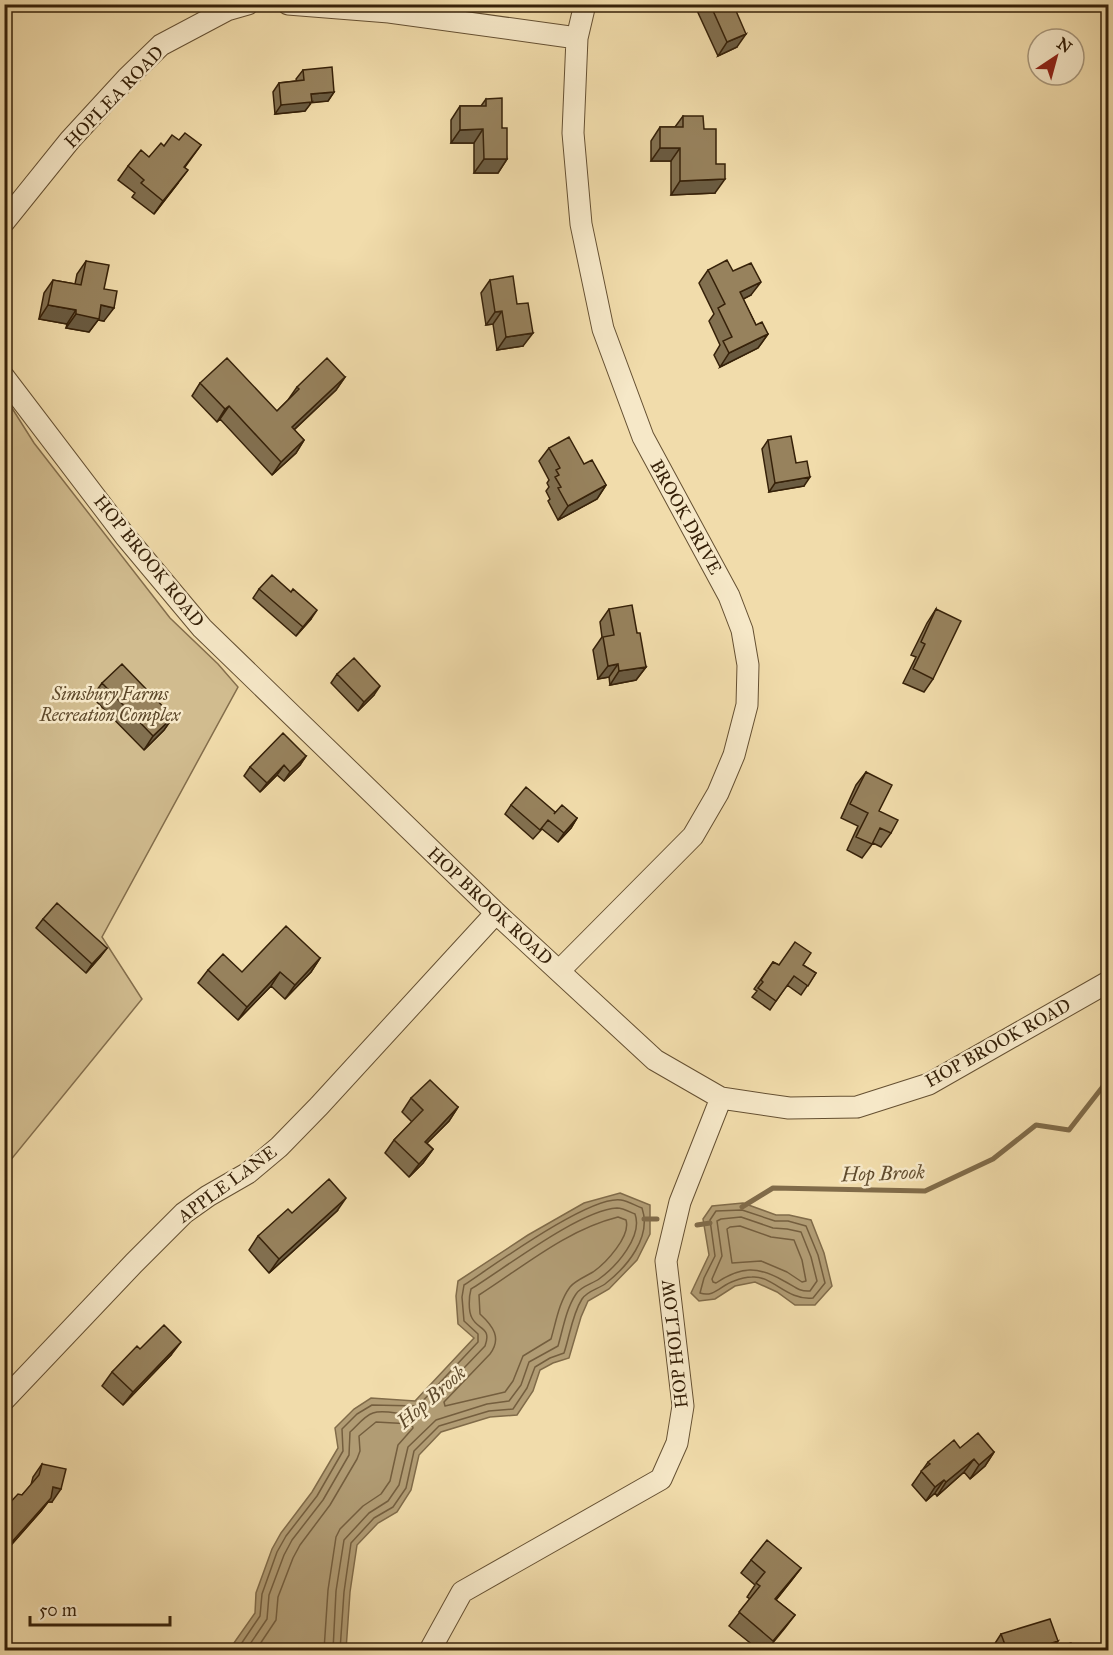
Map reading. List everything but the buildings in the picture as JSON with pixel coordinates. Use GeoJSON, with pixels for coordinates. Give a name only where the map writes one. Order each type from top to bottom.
{"type":"FeatureCollection","features":[{"type":"Feature","properties":{"kind":"street","name":"HOPLEA ROAD"},"geometry":{"type":"LineString","coordinates":[[4,222],[70,140],[161,45],[227,10],[248,4]]}},
{"type":"Feature","properties":{"kind":"street"},"geometry":{"type":"LineString","coordinates":[[288,4],[389,12],[577,38]]}},
{"type":"Feature","properties":{"kind":"street","name":"BROOK DRIVE"},"geometry":{"type":"LineString","coordinates":[[559,971],[693,836],[718,793],[734,755],[747,705],[748,665],[742,630],[729,596],[643,437],[603,329],[581,224],[573,133],[577,38],[585,4]]}},
{"type":"Feature","properties":{"kind":"street","name":"HOP BROOK ROAD"},"geometry":{"type":"LineString","coordinates":[[4,376],[125,536],[202,628],[496,913],[655,1060],[721,1098],[789,1108],[856,1107],[929,1084],[1108,982]]}},
{"type":"Feature","properties":{"kind":"street","name":"APPLE LANE"},"geometry":{"type":"LineString","coordinates":[[4,1400],[184,1213],[248,1173],[279,1147],[496,913]]}},
{"type":"Feature","properties":{"kind":"street","name":"HOP HOLLOW"},"geometry":{"type":"LineString","coordinates":[[430,1650],[462,1592],[661,1479],[667,1470],[681,1429],[683,1400],[666,1261],[680,1202],[721,1098]]}},
{"type":"Feature","properties":{"kind":"green space","name":"Simsbury Farms Recreation Complex"},"geometry":{"type":"Polygon","coordinates":[[[5,397],[34,443],[170,618],[218,664],[238,687],[102,937],[142,999],[5,1167],[5,397]]]}},
{"type":"Feature","properties":{"kind":"water"},"geometry":{"type":"Polygon","coordinates":[[[620,1193],[650,1205],[650,1234],[637,1260],[609,1289],[588,1301],[569,1358],[540,1370],[533,1391],[517,1415],[490,1417],[441,1432],[419,1455],[411,1490],[397,1512],[378,1523],[357,1545],[350,1592],[346,1650],[229,1650],[255,1613],[256,1593],[272,1549],[281,1533],[312,1492],[338,1448],[335,1428],[354,1409],[371,1398],[415,1401],[474,1338],[458,1324],[456,1296],[458,1281],[528,1235],[584,1203],[620,1193]]]}},
{"type":"Feature","properties":{"kind":"water"},"geometry":{"type":"Polygon","coordinates":[[[743,1203],[776,1215],[789,1215],[811,1220],[824,1253],[832,1286],[815,1305],[795,1305],[777,1292],[755,1282],[735,1286],[715,1299],[699,1301],[691,1293],[709,1255],[703,1219],[712,1206],[743,1203]]]}},
{"type":"Feature","properties":{"kind":"waterway","name":"Hop Brook"},"geometry":{"type":"LineString","coordinates":[[742,1207],[773,1188],[925,1191],[993,1159],[1036,1125],[1069,1130],[1108,1080]]}},
{"type":"Feature","properties":{"kind":"waterway","name":"Hop Brook"},"geometry":{"type":"LineString","coordinates":[[644,1219],[657,1219]]}},
{"type":"Feature","properties":{"kind":"waterway","name":"Hop Brook"},"geometry":{"type":"LineString","coordinates":[[697,1225],[710,1223]]}}]}
